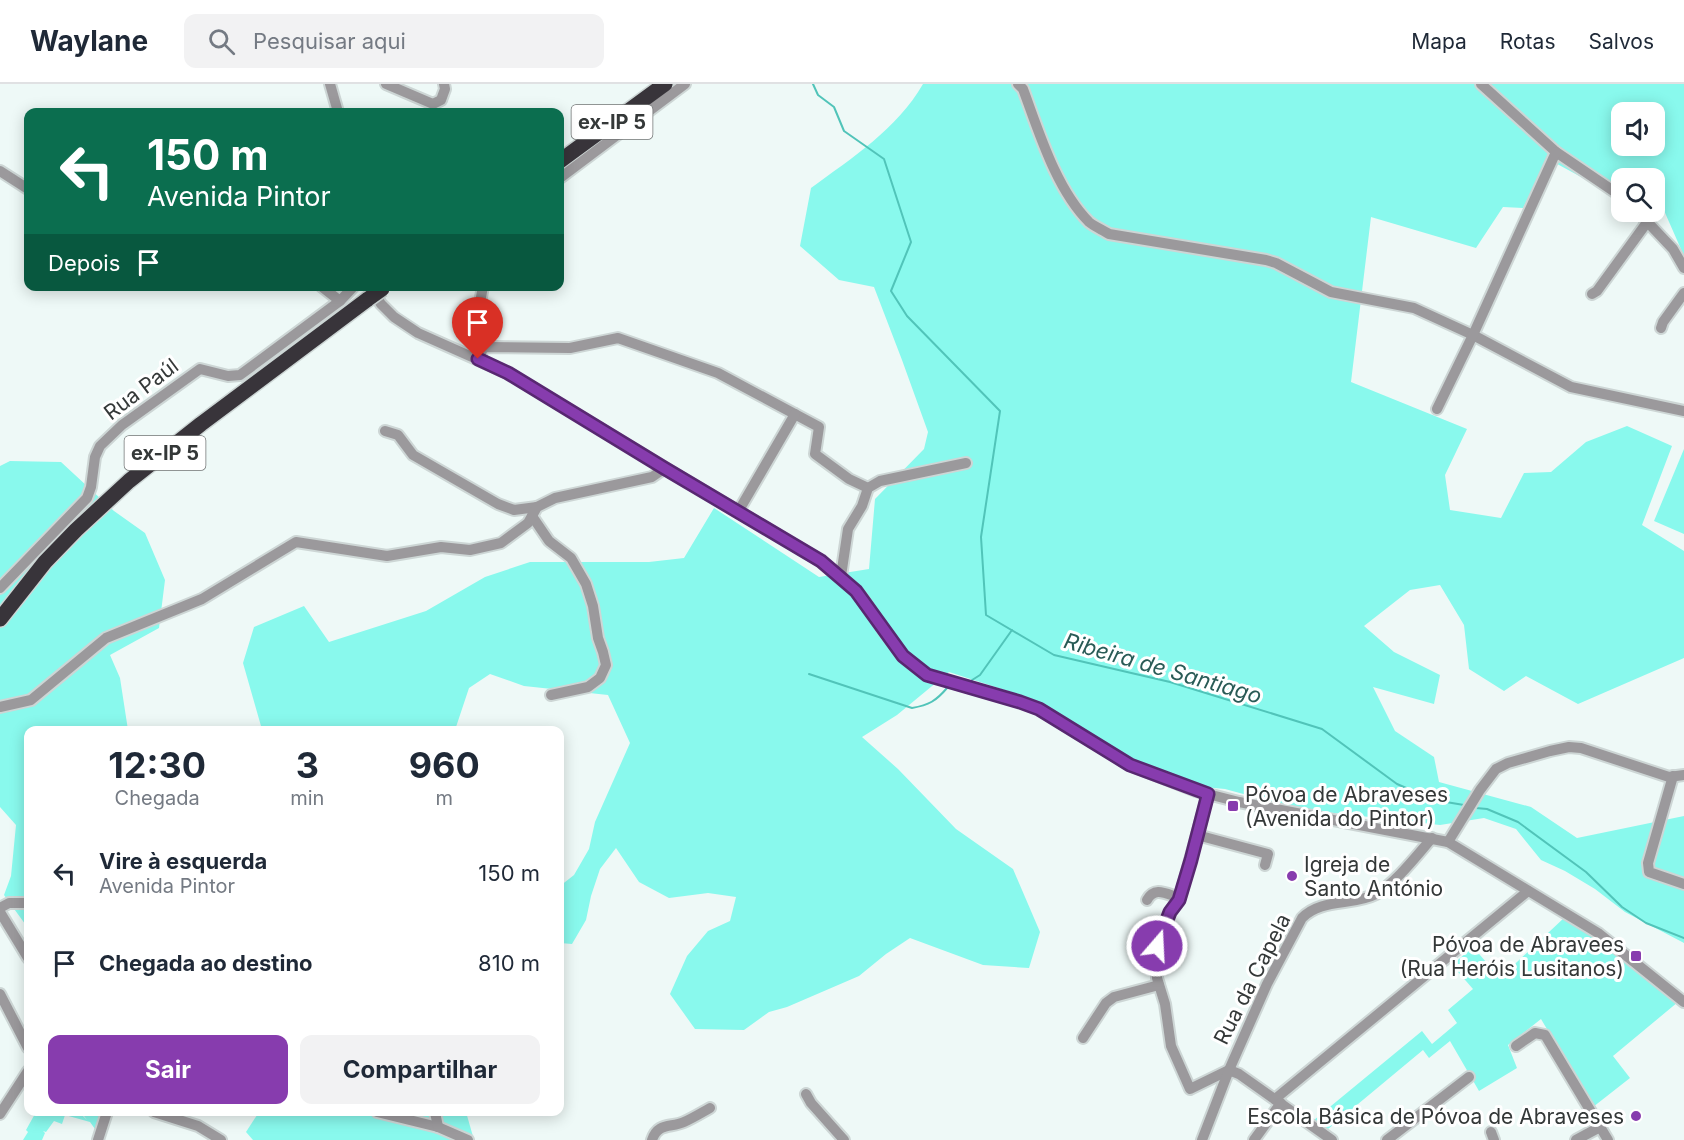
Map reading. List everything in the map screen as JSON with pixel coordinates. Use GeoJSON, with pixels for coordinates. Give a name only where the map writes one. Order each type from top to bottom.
{"type":"FeatureCollection","features":[{"type":"Feature","properties":{"kind":"highway","name":"ex-IP 5"},"geometry":{"type":"LineString","coordinates":[[564,157],[665,84]]}},
{"type":"Feature","properties":{"kind":"highway","name":"ex-IP 5"},"geometry":{"type":"LineString","coordinates":[[0,619],[45,562],[129,482],[375,291]]}},
{"type":"Feature","properties":{"kind":"street"},"geometry":{"type":"LineString","coordinates":[[330,84],[337,108]]}},
{"type":"Feature","properties":{"kind":"street"},"geometry":{"type":"LineString","coordinates":[[386,84],[437,108],[445,89],[444,84]]}},
{"type":"Feature","properties":{"kind":"street"},"geometry":{"type":"LineString","coordinates":[[564,175],[686,84]]}},
{"type":"Feature","properties":{"kind":"street"},"geometry":{"type":"LineString","coordinates":[[1018,84],[1023,89],[1051,161],[1074,205],[1091,224],[1109,234],[1276,263],[1331,292],[1414,308],[1473,335],[1571,387],[1684,411]]}},
{"type":"Feature","properties":{"kind":"street"},"geometry":{"type":"LineString","coordinates":[[1481,84],[1556,152],[1611,189]]}},
{"type":"Feature","properties":{"kind":"street"},"geometry":{"type":"LineString","coordinates":[[1437,409],[1556,152]]}},
{"type":"Feature","properties":{"kind":"street"},"geometry":{"type":"LineString","coordinates":[[0,171],[24,186]]}},
{"type":"Feature","properties":{"kind":"street"},"geometry":{"type":"LineString","coordinates":[[1592,294],[1597,291],[1647,222]]}},
{"type":"Feature","properties":{"kind":"street"},"geometry":{"type":"LineString","coordinates":[[1649,222],[1673,249],[1684,268]]}},
{"type":"Feature","properties":{"kind":"street"},"geometry":{"type":"LineString","coordinates":[[327,291],[340,301]]}},
{"type":"Feature","properties":{"kind":"street","name":"Rua Paúl"},"geometry":{"type":"LineString","coordinates":[[0,588],[87,498],[91,487],[95,457],[100,446],[122,425],[200,369],[228,376],[240,375],[340,301],[349,291]]}},
{"type":"Feature","properties":{"kind":"street"},"geometry":{"type":"LineString","coordinates":[[376,291],[381,304],[418,333],[508,373],[821,561],[841,576],[863,599],[903,656],[927,675],[1039,709],[1130,765],[1208,794],[1448,842],[1598,933],[1684,1002]]}},
{"type":"Feature","properties":{"kind":"street"},"geometry":{"type":"LineString","coordinates":[[482,291],[476,331],[484,347]]}},
{"type":"Feature","properties":{"kind":"street"},"geometry":{"type":"LineString","coordinates":[[1661,328],[1684,293]]}},
{"type":"Feature","properties":{"kind":"street"},"geometry":{"type":"LineString","coordinates":[[484,347],[570,348],[618,338],[718,373],[819,427],[815,454],[849,479],[868,488]]}},
{"type":"Feature","properties":{"kind":"street"},"geometry":{"type":"LineString","coordinates":[[478,359],[484,347]]}},
{"type":"Feature","properties":{"kind":"street"},"geometry":{"type":"LineString","coordinates":[[738,512],[795,414]]}},
{"type":"Feature","properties":{"kind":"street"},"geometry":{"type":"LineString","coordinates":[[386,431],[398,435],[413,455],[498,504],[514,510],[534,512]]}},
{"type":"Feature","properties":{"kind":"street"},"geometry":{"type":"LineString","coordinates":[[841,576],[848,529],[862,506],[868,488],[880,481],[966,463]]}},
{"type":"Feature","properties":{"kind":"street"},"geometry":{"type":"LineString","coordinates":[[0,707],[31,700],[106,638],[202,599],[296,542],[387,556],[441,547],[470,550],[501,543],[528,523],[534,512],[555,498],[652,477],[664,468]]}},
{"type":"Feature","properties":{"kind":"street"},"geometry":{"type":"LineString","coordinates":[[534,512],[549,541],[571,558],[586,584],[606,665],[600,678],[588,687],[551,695]]}},
{"type":"Feature","properties":{"kind":"street"},"geometry":{"type":"LineString","coordinates":[[1448,842],[1480,790],[1496,769],[1508,763],[1550,751],[1569,747],[1581,748],[1669,777],[1679,776],[1648,863],[1649,872],[1684,884]]}},
{"type":"Feature","properties":{"kind":"street"},"geometry":{"type":"LineString","coordinates":[[1208,794],[1180,898],[1170,912],[1157,946],[1157,978],[1165,1004],[1171,1046],[1190,1089],[1229,1070],[1239,1074],[1332,1140]]}},
{"type":"Feature","properties":{"kind":"street"},"geometry":{"type":"LineString","coordinates":[[1197,835],[1268,854],[1264,865]]}},
{"type":"Feature","properties":{"kind":"street","name":"Rua da Capela"},"geometry":{"type":"LineString","coordinates":[[1202,1140],[1229,1070],[1267,984],[1302,918],[1309,911],[1317,908],[1367,898],[1378,893],[1389,885],[1432,838]]}},
{"type":"Feature","properties":{"kind":"street"},"geometry":{"type":"LineString","coordinates":[[1147,900],[1151,893],[1156,891],[1180,898]]}},
{"type":"Feature","properties":{"kind":"street"},"geometry":{"type":"LineString","coordinates":[[1254,1140],[1278,1101],[1528,891]]}},
{"type":"Feature","properties":{"kind":"street"},"geometry":{"type":"LineString","coordinates":[[24,903],[9,903],[0,910],[24,951]]}},
{"type":"Feature","properties":{"kind":"street"},"geometry":{"type":"LineString","coordinates":[[1083,1038],[1106,1003],[1114,997],[1159,985]]}},
{"type":"Feature","properties":{"kind":"street"},"geometry":{"type":"LineString","coordinates":[[0,994],[24,1040]]}},
{"type":"Feature","properties":{"kind":"street"},"geometry":{"type":"LineString","coordinates":[[1516,1046],[1535,1033],[1545,1035],[1608,1140]]}},
{"type":"Feature","properties":{"kind":"street"},"geometry":{"type":"LineString","coordinates":[[0,1114],[24,1077]]}},
{"type":"Feature","properties":{"kind":"street"},"geometry":{"type":"LineString","coordinates":[[1387,1140],[1469,1077]]}},
{"type":"Feature","properties":{"kind":"street"},"geometry":{"type":"LineString","coordinates":[[806,1094],[811,1103],[844,1140]]}},
{"type":"Feature","properties":{"kind":"street"},"geometry":{"type":"LineString","coordinates":[[652,1140],[654,1134],[664,1126],[681,1124],[710,1108]]}},
{"type":"Feature","properties":{"kind":"street"},"geometry":{"type":"LineString","coordinates":[[98,1140],[106,1116]]}},
{"type":"Feature","properties":{"kind":"street"},"geometry":{"type":"LineString","coordinates":[[167,1116],[198,1126],[221,1140]]}},
{"type":"Feature","properties":{"kind":"street"},"geometry":{"type":"LineString","coordinates":[[393,1116],[438,1127],[468,1140]]}},
{"type":"Feature","properties":{"kind":"street"},"geometry":{"type":"LineString","coordinates":[[436,1116],[438,1127]]}},
{"type":"Feature","properties":{"kind":"street"},"geometry":{"type":"LineString","coordinates":[[1576,1140],[1600,1127]]}},
{"type":"Feature","properties":{"kind":"shaded area"},"geometry":{"type":"Polygon","coordinates":[[[923,84],[1684,84],[1684,256],[1665,213],[1665,168],[1611,168],[1611,185],[1594,184],[1548,159],[1523,208],[1503,207],[1476,248],[1371,217],[1351,382],[1467,429],[1445,475],[1450,510],[1501,518],[1524,473],[1551,472],[1586,442],[1627,426],[1672,446],[1642,525],[1684,551],[1684,658],[1578,704],[1526,676],[1504,691],[1469,669],[1464,625],[1440,585],[1410,590],[1364,626],[1394,652],[1440,675],[1434,704],[1373,687],[1395,731],[1434,757],[1439,782],[1531,807],[1577,838],[1684,816],[1684,943],[1625,912],[1595,889],[1541,860],[1516,829],[1484,818],[1440,825],[1299,809],[1225,789],[1203,787],[1130,759],[1058,713],[1017,694],[949,672],[897,715],[862,737],[898,769],[956,829],[1013,869],[1040,932],[1029,968],[983,965],[910,938],[859,976],[787,1007],[769,1012],[744,1030],[695,1029],[670,994],[687,956],[708,931],[730,921],[736,897],[708,893],[669,898],[639,882],[616,848],[600,869],[586,920],[572,944],[564,943],[564,883],[574,875],[589,849],[595,822],[630,743],[608,695],[524,686],[490,674],[469,688],[456,726],[261,726],[243,663],[254,627],[304,606],[329,642],[426,611],[485,577],[530,562],[649,562],[684,558],[714,508],[819,577],[869,569],[875,499],[924,449],[928,432],[874,287],[839,280],[800,246],[811,188],[887,129],[923,84]]]}},
{"type":"Feature","properties":{"kind":"shaded area"},"geometry":{"type":"Polygon","coordinates":[[[1684,449],[1684,534],[1654,521],[1684,449]]]}},
{"type":"Feature","properties":{"kind":"shaded area"},"geometry":{"type":"Polygon","coordinates":[[[10,461],[61,462],[114,511],[145,533],[165,580],[159,628],[110,655],[120,678],[127,726],[24,726],[24,922],[4,895],[11,876],[16,825],[0,807],[0,466],[10,461]]]}},
{"type":"Feature","properties":{"kind":"shaded area"},"geometry":{"type":"Polygon","coordinates":[[[1565,917],[1598,938],[1678,1002],[1613,1056],[1630,1078],[1593,1107],[1541,1019],[1508,1045],[1517,1068],[1479,1091],[1450,1041],[1429,1058],[1423,1050],[1328,1129],[1314,1120],[1422,1031],[1432,1044],[1457,1023],[1448,1010],[1473,989],[1452,965],[1473,947],[1500,978],[1565,917]]]}},
{"type":"Feature","properties":{"kind":"shaded area"},"geometry":{"type":"Polygon","coordinates":[[[34,1116],[65,1116],[62,1124],[54,1121],[46,1132],[43,1131],[45,1133],[42,1140],[23,1140],[28,1132],[26,1130],[34,1116]]]}},
{"type":"Feature","properties":{"kind":"shaded area"},"geometry":{"type":"Polygon","coordinates":[[[69,1116],[83,1116],[87,1120],[84,1116],[101,1116],[95,1129],[90,1122],[69,1116]]]}},
{"type":"Feature","properties":{"kind":"shaded area"},"geometry":{"type":"Polygon","coordinates":[[[256,1116],[467,1116],[474,1140],[253,1140],[246,1132],[256,1116]]]}},
{"type":"Feature","properties":{"kind":"waterway","name":"Ribeira de Santiago"},"geometry":{"type":"LineString","coordinates":[[813,84],[818,95],[834,107],[844,131],[884,159],[911,242],[891,291],[907,316],[1000,411],[981,537],[986,615],[1054,655],[1170,682],[1322,729],[1397,784],[1434,800],[1464,805]]}},
{"type":"Feature","properties":{"kind":"waterway"},"geometry":{"type":"LineString","coordinates":[[969,682],[980,675],[1012,630]]}},
{"type":"Feature","properties":{"kind":"waterway"},"geometry":{"type":"LineString","coordinates":[[809,674],[912,708],[932,702],[947,688]]}},
{"type":"Feature","properties":{"kind":"waterway","name":"Ribeira de Santiago"},"geometry":{"type":"LineString","coordinates":[[1476,808],[1487,809],[1518,822],[1586,872],[1622,907],[1646,923],[1684,938]]}},
{"type":"Feature","properties":{"kind":"place","name":"Póvoa de Abraveses (Avenida do Pintor)"},"geometry":{"type":"Point","coordinates":[1233,806]}},
{"type":"Feature","properties":{"kind":"place","name":"Igreja de Santo António"},"geometry":{"type":"Point","coordinates":[1292,876]}},
{"type":"Feature","properties":{"kind":"place","name":"Póvoa de Abravees (Rua Heróis Lusitanos)"},"geometry":{"type":"Point","coordinates":[1636,956]}},
{"type":"Feature","properties":{"kind":"place","name":"Escola Básica de Póvoa de Abraveses"},"geometry":{"type":"Point","coordinates":[1636,1116]}},
{"type":"Feature","properties":{"kind":"route"},"geometry":{"type":"LineString","coordinates":[[478,359],[508,373],[821,561],[856,591],[903,656],[927,675],[1039,709],[1130,765],[1208,794],[1179,900],[1162,928],[1157,946]]}}]}
